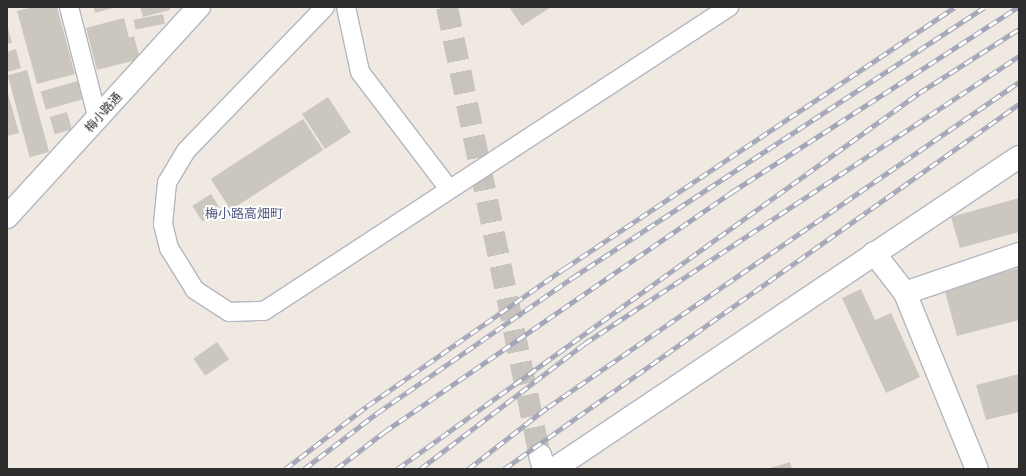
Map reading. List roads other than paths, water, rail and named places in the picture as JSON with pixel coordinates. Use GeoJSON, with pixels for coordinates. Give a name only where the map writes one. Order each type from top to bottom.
{"type":"FeatureCollection","features":[{"type":"Feature","properties":{"kind":"street","name":"梅小路通"},"geometry":{"type":"LineString","coordinates":[[9,210],[98,120],[182,15],[199,7]]}},
{"type":"Feature","properties":{"kind":"street"},"geometry":{"type":"LineString","coordinates":[[546,464],[874,253],[1019,157]]}},
{"type":"Feature","properties":{"kind":"street"},"geometry":{"type":"LineString","coordinates":[[874,253],[905,293],[977,469]]}},
{"type":"Feature","properties":{"kind":"street"},"geometry":{"type":"LineString","coordinates":[[905,293],[1019,254]]}},
{"type":"Feature","properties":{"kind":"lane"},"geometry":{"type":"LineString","coordinates":[[69,7],[98,120]]}},
{"type":"Feature","properties":{"kind":"lane"},"geometry":{"type":"LineString","coordinates":[[325,7],[186,151],[167,183],[164,224],[169,248],[178,268],[195,290],[213,305],[229,312],[264,311],[729,7]]}},
{"type":"Feature","properties":{"kind":"lane"},"geometry":{"type":"LineString","coordinates":[[346,7],[360,72],[449,189]]}},
{"type":"Feature","properties":{"kind":"tunnel"},"geometry":{"type":"LineString","coordinates":[[447,7],[540,455]]}},
{"type":"Feature","properties":{"kind":"railway"},"geometry":{"type":"LineString","coordinates":[[285,469],[367,406],[565,268],[955,7]]}},
{"type":"Feature","properties":{"kind":"railway"},"geometry":{"type":"LineString","coordinates":[[304,469],[377,413],[572,278],[984,7]]}},
{"type":"Feature","properties":{"kind":"railway"},"geometry":{"type":"LineString","coordinates":[[336,469],[384,432],[732,192],[1018,7]]}},
{"type":"Feature","properties":{"kind":"railway"},"geometry":{"type":"LineString","coordinates":[[397,469],[919,93],[1019,29]]}},
{"type":"Feature","properties":{"kind":"railway"},"geometry":{"type":"LineString","coordinates":[[420,469],[584,344],[1019,56]]}},
{"type":"Feature","properties":{"kind":"railway"},"geometry":{"type":"LineString","coordinates":[[468,469],[548,407],[1019,82]]}},
{"type":"Feature","properties":{"kind":"railway"},"geometry":{"type":"LineString","coordinates":[[504,469],[1019,104]]}},
{"type":"Feature","properties":{"kind":"district","name":"梅小路高畑町"},"geometry":{"type":"Point","coordinates":[244,214]}}]}
